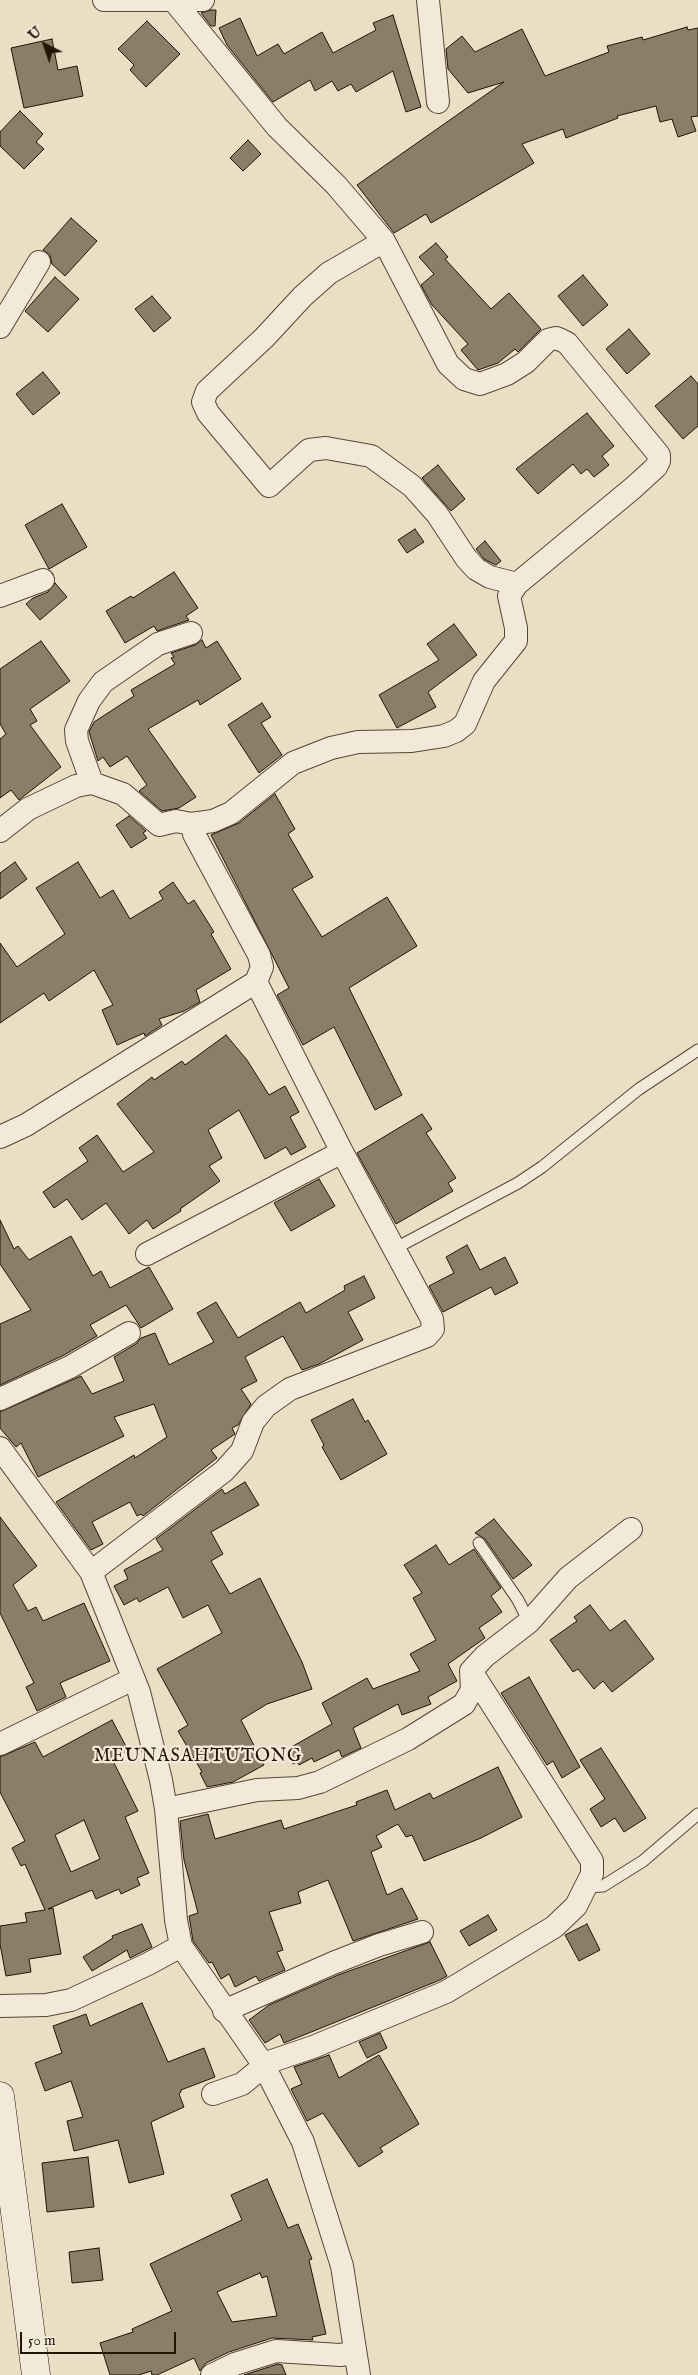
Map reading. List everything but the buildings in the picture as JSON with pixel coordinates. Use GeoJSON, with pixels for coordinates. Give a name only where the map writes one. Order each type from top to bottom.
{"type":"FeatureCollection","features":[{"type":"Feature","properties":{"kind":"street"},"geometry":{"type":"LineString","coordinates":[[104,0],[203,0]]}},
{"type":"Feature","properties":{"kind":"street"},"geometry":{"type":"LineString","coordinates":[[428,0],[438,102]]}},
{"type":"Feature","properties":{"kind":"street"},"geometry":{"type":"LineString","coordinates":[[0,831],[28,809],[76,786],[92,783],[123,794],[159,825],[176,821],[191,824],[213,821],[231,813],[293,763],[331,748],[358,742],[412,741],[444,736],[456,731],[465,724],[484,681],[516,641],[516,628],[509,596],[517,584],[633,488],[656,467],[660,455],[566,343],[556,338],[548,340],[526,362],[494,380],[480,384],[464,379],[448,364],[384,241],[342,191],[272,121],[174,1]]}},
{"type":"Feature","properties":{"kind":"street"},"geometry":{"type":"LineString","coordinates":[[384,241],[329,273],[303,296],[264,338],[207,392],[203,402],[208,413],[269,486],[309,450],[326,448],[370,456],[412,486],[437,514],[466,558],[476,569],[490,577],[517,584]]}},
{"type":"Feature","properties":{"kind":"street"},"geometry":{"type":"LineString","coordinates":[[0,327],[39,262]]}},
{"type":"Feature","properties":{"kind":"street"},"geometry":{"type":"LineString","coordinates":[[0,596],[43,580]]}},
{"type":"Feature","properties":{"kind":"street"},"geometry":{"type":"LineString","coordinates":[[92,783],[77,741],[76,730],[89,701],[103,682],[158,644],[191,633]]}},
{"type":"Feature","properties":{"kind":"street"},"geometry":{"type":"LineString","coordinates":[[0,1137],[34,1120],[256,982],[262,967],[260,955],[194,834]]}},
{"type":"Feature","properties":{"kind":"street"},"geometry":{"type":"LineString","coordinates":[[91,1572],[224,1470],[242,1451],[253,1422],[266,1406],[290,1389],[430,1335],[434,1328],[432,1319],[342,1152],[256,982]]}},
{"type":"Feature","properties":{"kind":"street"},"geometry":{"type":"LineString","coordinates":[[147,1254],[342,1152]]}},
{"type":"Feature","properties":{"kind":"street"},"geometry":{"type":"LineString","coordinates":[[0,1399],[70,1367],[129,1333]]}},
{"type":"Feature","properties":{"kind":"street"},"geometry":{"type":"LineString","coordinates":[[0,1448],[91,1572],[133,1679],[161,1780],[166,1809],[175,1911],[181,1946],[224,2011],[263,2064],[303,2142],[342,2266],[359,2375]]}},
{"type":"Feature","properties":{"kind":"street"},"geometry":{"type":"LineString","coordinates":[[166,1809],[257,1790],[298,1788],[320,1782],[408,1739],[464,1704],[472,1690],[471,1671],[485,1656],[529,1622],[568,1578],[630,1529]]}},
{"type":"Feature","properties":{"kind":"street"},"geometry":{"type":"LineString","coordinates":[[214,2094],[242,2084],[259,2070],[263,2064],[313,2047],[446,1992],[554,1926],[576,1906],[588,1887],[592,1874],[592,1861],[471,1671]]}},
{"type":"Feature","properties":{"kind":"street"},"geometry":{"type":"LineString","coordinates":[[0,1744],[133,1679]]}},
{"type":"Feature","properties":{"kind":"street"},"geometry":{"type":"LineString","coordinates":[[224,2011],[333,1963],[379,1945],[422,1932]]}},
{"type":"Feature","properties":{"kind":"street"},"geometry":{"type":"LineString","coordinates":[[0,2006],[46,2005],[71,2000],[148,1964],[181,1946]]}},
{"type":"Feature","properties":{"kind":"street"},"geometry":{"type":"LineString","coordinates":[[0,2096],[36,2375]]}},
{"type":"Feature","properties":{"kind":"street"},"geometry":{"type":"LineString","coordinates":[[212,2375],[235,2364],[276,2351],[340,2355],[355,2353]]}},
{"type":"Feature","properties":{"kind":"lane"},"geometry":{"type":"LineString","coordinates":[[394,1249],[518,1183],[542,1167],[640,1089],[698,1050]]}},
{"type":"Feature","properties":{"kind":"lane"},"geometry":{"type":"LineString","coordinates":[[479,1543],[521,1605],[529,1622]]}},
{"type":"Feature","properties":{"kind":"lane"},"geometry":{"type":"LineString","coordinates":[[588,1887],[603,1886],[643,1862],[698,1814]]}},
{"type":"Feature","properties":{"kind":"district","name":"MEUNASAHTUTONG"},"geometry":{"type":"Point","coordinates":[198,1757]}}]}
